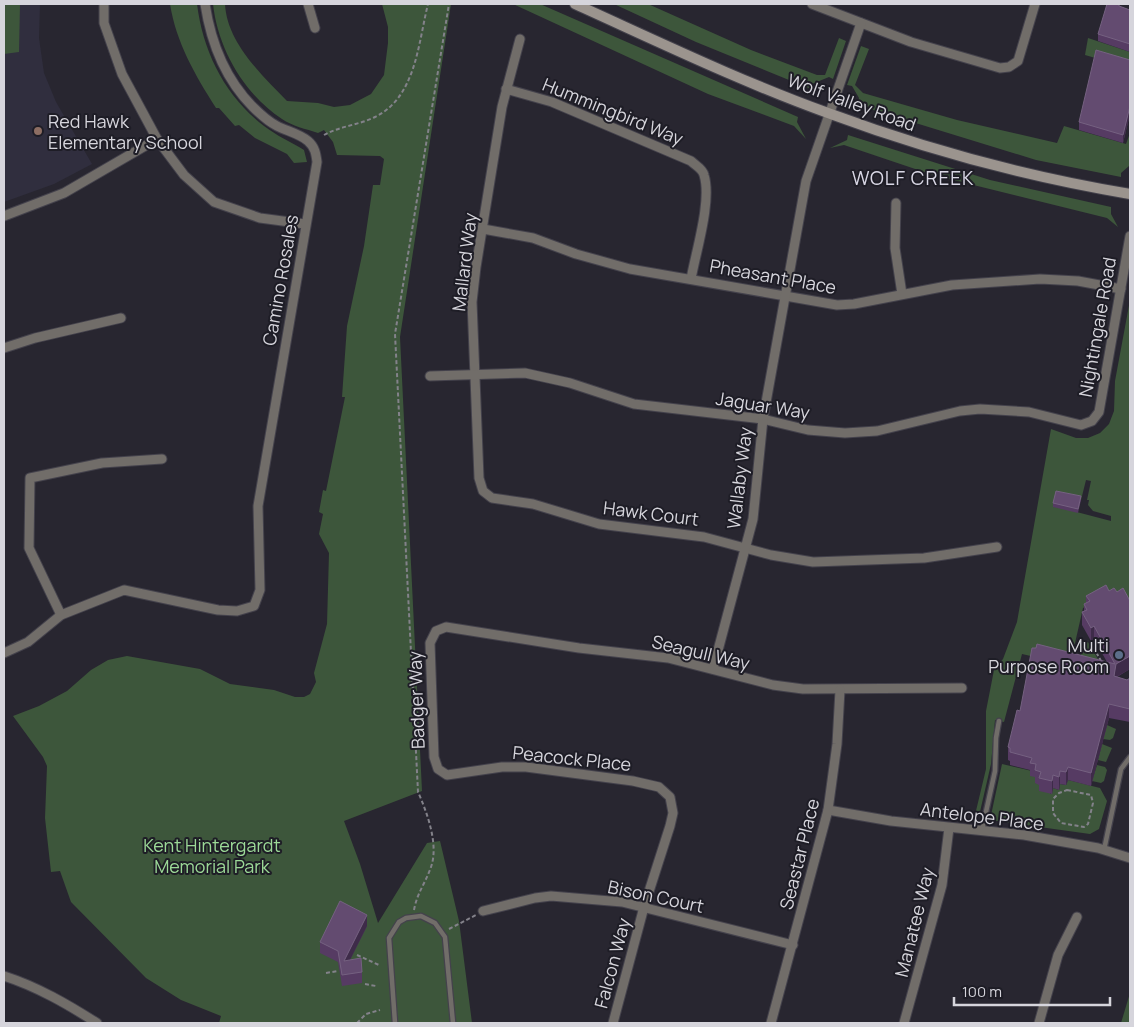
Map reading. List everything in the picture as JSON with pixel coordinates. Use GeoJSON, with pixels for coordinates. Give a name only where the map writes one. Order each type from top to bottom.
{"type":"FeatureCollection","features":[{"type":"Feature","properties":{"kind":"main road","name":"Wolf Valley Road"},"geometry":{"type":"LineString","coordinates":[[575,4],[721,70],[828,113],[916,142],[1005,167],[1130,194]]}},
{"type":"Feature","properties":{"kind":"street"},"geometry":{"type":"LineString","coordinates":[[104,4],[104,23],[122,74],[157,139],[184,175],[214,202],[260,218],[305,224]]}},
{"type":"Feature","properties":{"kind":"street","name":"Camino Rosales"},"geometry":{"type":"LineString","coordinates":[[61,615],[124,590],[218,610],[237,611],[254,606],[260,590],[258,506],[317,162],[315,150],[308,141],[275,125],[253,107],[235,86],[216,49],[205,4]]}},
{"type":"Feature","properties":{"kind":"street"},"geometry":{"type":"LineString","coordinates":[[308,4],[315,28]]}},
{"type":"Feature","properties":{"kind":"street"},"geometry":{"type":"LineString","coordinates":[[812,4],[911,42],[1000,68],[1009,67],[1018,61],[1035,4]]}},
{"type":"Feature","properties":{"kind":"street","name":"Wallaby Way"},"geometry":{"type":"LineString","coordinates":[[713,669],[753,519],[762,419],[806,182],[828,113],[861,23]]}},
{"type":"Feature","properties":{"kind":"street","name":"Mallard Way"},"geometry":{"type":"LineString","coordinates":[[482,491],[479,478],[472,302],[506,89],[520,39]]}},
{"type":"Feature","properties":{"kind":"street","name":"Hummingbird Way"},"geometry":{"type":"LineString","coordinates":[[506,89],[552,102],[691,161],[704,173],[706,189],[704,210],[691,279]]}},
{"type":"Feature","properties":{"kind":"street"},"geometry":{"type":"LineString","coordinates":[[4,216],[64,194],[157,139]]}},
{"type":"Feature","properties":{"kind":"street"},"geometry":{"type":"LineString","coordinates":[[896,203],[894,248],[902,294]]}},
{"type":"Feature","properties":{"kind":"street","name":"Pheasant Place"},"geometry":{"type":"LineString","coordinates":[[483,229],[533,238],[576,254],[630,269],[821,303],[854,304],[952,285],[1040,279],[1078,281],[1121,289]]}},
{"type":"Feature","properties":{"kind":"street","name":"Nightingale Road"},"geometry":{"type":"LineString","coordinates":[[1092,421],[1099,412],[1130,236]]}},
{"type":"Feature","properties":{"kind":"street"},"geometry":{"type":"LineString","coordinates":[[4,348],[35,338],[121,318]]}},
{"type":"Feature","properties":{"kind":"street","name":"Jaguar Way"},"geometry":{"type":"LineString","coordinates":[[430,376],[525,373],[541,375],[634,404],[762,419],[808,430],[845,433],[877,431],[960,411],[980,409],[1029,412],[1082,424],[1092,421]]}},
{"type":"Feature","properties":{"kind":"street"},"geometry":{"type":"LineString","coordinates":[[4,653],[28,642],[61,615],[29,548],[30,478],[102,463],[162,459]]}},
{"type":"Feature","properties":{"kind":"street","name":"Hawk Court"},"geometry":{"type":"LineString","coordinates":[[482,491],[492,498],[533,504],[599,524],[704,537],[771,555],[813,562],[924,558],[998,547]]}},
{"type":"Feature","properties":{"kind":"street","name":"Seagull Way"},"geometry":{"type":"LineString","coordinates":[[436,632],[446,627],[474,629],[579,648],[668,658],[773,685],[803,689],[962,688]]}},
{"type":"Feature","properties":{"kind":"street","name":"Badger Way"},"geometry":{"type":"LineString","coordinates":[[436,632],[430,643],[434,756],[438,769]]}},
{"type":"Feature","properties":{"kind":"street","name":"Seastar Place"},"geometry":{"type":"LineString","coordinates":[[771,1023],[828,810],[837,744],[840,690]]}},
{"type":"Feature","properties":{"kind":"street","name":"Peacock Place"},"geometry":{"type":"LineString","coordinates":[[438,769],[447,775],[502,767],[526,767],[633,781],[659,787],[670,796]]}},
{"type":"Feature","properties":{"kind":"street","name":"Falcon Way"},"geometry":{"type":"LineString","coordinates":[[613,1023],[644,907],[674,812],[670,796]]}},
{"type":"Feature","properties":{"kind":"street","name":"Antelope Place"},"geometry":{"type":"LineString","coordinates":[[828,810],[949,828],[1024,835],[1104,850],[1130,858]]}},
{"type":"Feature","properties":{"kind":"street","name":"Manatee Way"},"geometry":{"type":"LineString","coordinates":[[904,1023],[942,885],[949,828]]}},
{"type":"Feature","properties":{"kind":"street","name":"Bison Court"},"geometry":{"type":"LineString","coordinates":[[483,911],[551,896],[622,902],[793,945]]}},
{"type":"Feature","properties":{"kind":"street"},"geometry":{"type":"LineString","coordinates":[[1039,1023],[1058,955],[1077,917]]}},
{"type":"Feature","properties":{"kind":"street"},"geometry":{"type":"LineString","coordinates":[[4,976],[28,984],[58,999],[97,1023]]}},
{"type":"Feature","properties":{"kind":"lane"},"geometry":{"type":"LineString","coordinates":[[982,831],[995,771],[996,738],[999,721]]}},
{"type":"Feature","properties":{"kind":"lane"},"geometry":{"type":"LineString","coordinates":[[1104,850],[1122,769],[1130,757]]}},
{"type":"Feature","properties":{"kind":"lane"},"geometry":{"type":"LineString","coordinates":[[395,1023],[389,938],[399,922],[421,916],[428,919],[445,937],[453,1023]]}},
{"type":"Feature","properties":{"kind":"path"},"geometry":{"type":"LineString","coordinates":[[324,135],[339,128],[360,124],[379,115],[402,95],[409,80],[428,4]]}},
{"type":"Feature","properties":{"kind":"path"},"geometry":{"type":"LineString","coordinates":[[413,917],[418,891],[431,868],[434,851],[423,802],[418,792],[395,334],[449,4]]}},
{"type":"Feature","properties":{"kind":"path"},"geometry":{"type":"LineString","coordinates":[[1090,641],[1104,666]]}},
{"type":"Feature","properties":{"kind":"path"},"geometry":{"type":"LineString","coordinates":[[1067,790],[1076,791],[1089,793],[1093,800],[1088,824],[1082,827],[1061,823],[1055,817],[1052,808],[1053,799],[1059,792],[1067,790]]}},
{"type":"Feature","properties":{"kind":"path"},"geometry":{"type":"LineString","coordinates":[[442,932],[483,911]]}},
{"type":"Feature","properties":{"kind":"path"},"geometry":{"type":"LineString","coordinates":[[357,956],[379,965]]}},
{"type":"Feature","properties":{"kind":"path"},"geometry":{"type":"LineString","coordinates":[[361,962],[362,958]]}},
{"type":"Feature","properties":{"kind":"path"},"geometry":{"type":"LineString","coordinates":[[326,973],[338,971]]}},
{"type":"Feature","properties":{"kind":"path"},"geometry":{"type":"LineString","coordinates":[[366,984],[376,986]]}},
{"type":"Feature","properties":{"kind":"path"},"geometry":{"type":"LineString","coordinates":[[357,1023],[366,1014],[380,1010]]}},
{"type":"Feature","properties":{"kind":"shaded area","name":"Red Hawk Elementary School"},"geometry":{"type":"Polygon","coordinates":[[[4,4],[40,4],[39,38],[44,73],[56,102],[92,164],[54,184],[4,202],[4,4]]]}},
{"type":"Feature","properties":{"kind":"green space"},"geometry":{"type":"Polygon","coordinates":[[[4,4],[20,4],[19,52],[4,54],[4,4]]]}},
{"type":"Feature","properties":{"kind":"green space"},"geometry":{"type":"Polygon","coordinates":[[[170,4],[197,4],[200,22],[211,56],[227,87],[250,114],[264,126],[304,150],[307,162],[294,163],[287,154],[255,138],[239,125],[235,126],[219,108],[216,108],[187,58],[177,32],[170,4]]]}},
{"type":"Feature","properties":{"kind":"green space","name":"Kent Hintergardt Memorial Park"},"geometry":{"type":"Polygon","coordinates":[[[213,4],[225,4],[227,18],[239,45],[257,69],[287,101],[318,103],[334,107],[350,105],[371,94],[384,75],[388,27],[382,4],[451,4],[400,337],[422,791],[344,821],[360,864],[378,923],[427,843],[440,841],[459,921],[472,1023],[219,1023],[221,1016],[181,1000],[146,978],[71,902],[60,871],[51,872],[45,818],[47,766],[43,757],[13,716],[39,706],[67,691],[91,670],[108,660],[127,656],[200,669],[230,684],[274,690],[295,697],[304,697],[310,694],[316,682],[314,673],[327,624],[329,553],[319,534],[323,514],[319,512],[323,490],[326,491],[345,397],[342,397],[347,326],[364,246],[373,185],[380,185],[384,159],[380,156],[337,155],[333,142],[324,130],[318,133],[295,125],[268,109],[245,83],[227,54],[216,21],[213,4]]]}},
{"type":"Feature","properties":{"kind":"green space"},"geometry":{"type":"Polygon","coordinates":[[[513,4],[540,4],[798,117],[797,122],[806,139],[794,126],[708,94],[513,4]]]}},
{"type":"Feature","properties":{"kind":"green space"},"geometry":{"type":"Polygon","coordinates":[[[614,4],[648,4],[751,50],[817,75],[825,75],[839,38],[846,41],[833,79],[829,77],[812,84],[811,89],[696,42],[614,4]]]}},
{"type":"Feature","properties":{"kind":"green space"},"geometry":{"type":"Polygon","coordinates":[[[1088,38],[1130,52],[1130,68],[1085,55],[1088,38]]]}},
{"type":"Feature","properties":{"kind":"green space"},"geometry":{"type":"Polygon","coordinates":[[[861,46],[869,49],[855,85],[863,93],[957,120],[1057,143],[1064,126],[1126,144],[1130,133],[1129,166],[1121,173],[1121,177],[1036,160],[857,105],[859,98],[852,86],[847,85],[861,46]]]}},
{"type":"Feature","properties":{"kind":"green space"},"geometry":{"type":"Polygon","coordinates":[[[848,135],[990,180],[1111,207],[1111,214],[1118,227],[1107,218],[933,175],[844,145],[830,148],[847,140],[848,135]]]}},
{"type":"Feature","properties":{"kind":"green space"},"geometry":{"type":"Polygon","coordinates":[[[1130,300],[1130,601],[1110,596],[1083,608],[1070,665],[1022,654],[1004,722],[995,720],[991,764],[979,816],[975,815],[986,769],[986,711],[994,670],[1003,659],[1017,622],[1051,429],[1076,438],[1088,438],[1100,433],[1109,424],[1114,411],[1115,381],[1130,300]],[[1086,480],[1081,500],[1072,498],[1069,510],[1111,521],[1111,516],[1093,511],[1088,505],[1089,500],[1087,500],[1091,481],[1086,480]]]}},
{"type":"Feature","properties":{"kind":"green space"},"geometry":{"type":"Polygon","coordinates":[[[1088,642],[1106,673],[1079,665],[1083,645],[1088,642]]]}},
{"type":"Feature","properties":{"kind":"green space"},"geometry":{"type":"Polygon","coordinates":[[[1107,725],[1116,729],[1113,738],[1110,740],[1103,739],[1107,725]]]}},
{"type":"Feature","properties":{"kind":"green space"},"geometry":{"type":"Polygon","coordinates":[[[1102,744],[1112,748],[1106,762],[1098,760],[1102,744]]]}},
{"type":"Feature","properties":{"kind":"green space"},"geometry":{"type":"Polygon","coordinates":[[[1002,764],[1032,771],[1041,785],[1051,794],[1053,788],[1059,790],[1060,784],[1066,785],[1068,780],[1100,788],[1107,801],[1099,829],[1090,834],[990,820],[1002,764]]]}},
{"type":"Feature","properties":{"kind":"green space"},"geometry":{"type":"Polygon","coordinates":[[[1097,765],[1105,767],[1107,770],[1104,781],[1101,783],[1092,781],[1097,765]]]}},
{"type":"Feature","properties":{"kind":"green space"},"geometry":{"type":"Polygon","coordinates":[[[1130,993],[1130,1023],[1121,1023],[1130,993]]]}},
{"type":"Feature","properties":{"kind":"building"},"geometry":{"type":"Polygon","coordinates":[[[1107,4],[1119,4],[1119,6],[1130,10],[1130,44],[1098,34],[1107,4]]]}},
{"type":"Feature","properties":{"kind":"building"},"geometry":{"type":"Polygon","coordinates":[[[1096,50],[1130,60],[1130,106],[1123,135],[1079,122],[1096,50]]]}},
{"type":"Feature","properties":{"kind":"building"},"geometry":{"type":"Polygon","coordinates":[[[1056,491],[1081,496],[1078,509],[1053,503],[1056,491]]]}},
{"type":"Feature","properties":{"kind":"building"},"geometry":{"type":"Polygon","coordinates":[[[1106,585],[1109,591],[1114,588],[1117,592],[1123,588],[1130,601],[1130,656],[1116,664],[1114,676],[1127,680],[1130,678],[1130,709],[1109,704],[1091,773],[1068,767],[1066,772],[1060,771],[1059,777],[1053,775],[1052,781],[1039,778],[1041,772],[1035,770],[1036,764],[1030,763],[1032,758],[1010,752],[1008,747],[1017,710],[1020,711],[1032,648],[1036,648],[1037,644],[1115,664],[1094,626],[1091,628],[1082,612],[1087,610],[1084,604],[1090,601],[1086,596],[1106,585]]]}},
{"type":"Feature","properties":{"kind":"building"},"geometry":{"type":"Polygon","coordinates":[[[340,901],[367,915],[344,961],[361,958],[362,972],[342,975],[338,951],[320,942],[340,901]]]}},
{"type":"Feature","properties":{"kind":"place","name":"Red Hawk Elementary School"},"geometry":{"type":"Point","coordinates":[38,131]}},
{"type":"Feature","properties":{"kind":"place","name":"Multi Purpose Room"},"geometry":{"type":"Point","coordinates":[1119,655]}},
{"type":"Feature","properties":{"kind":"district","name":"WOLF CREEK"},"geometry":{"type":"Point","coordinates":[913,178]}}]}
